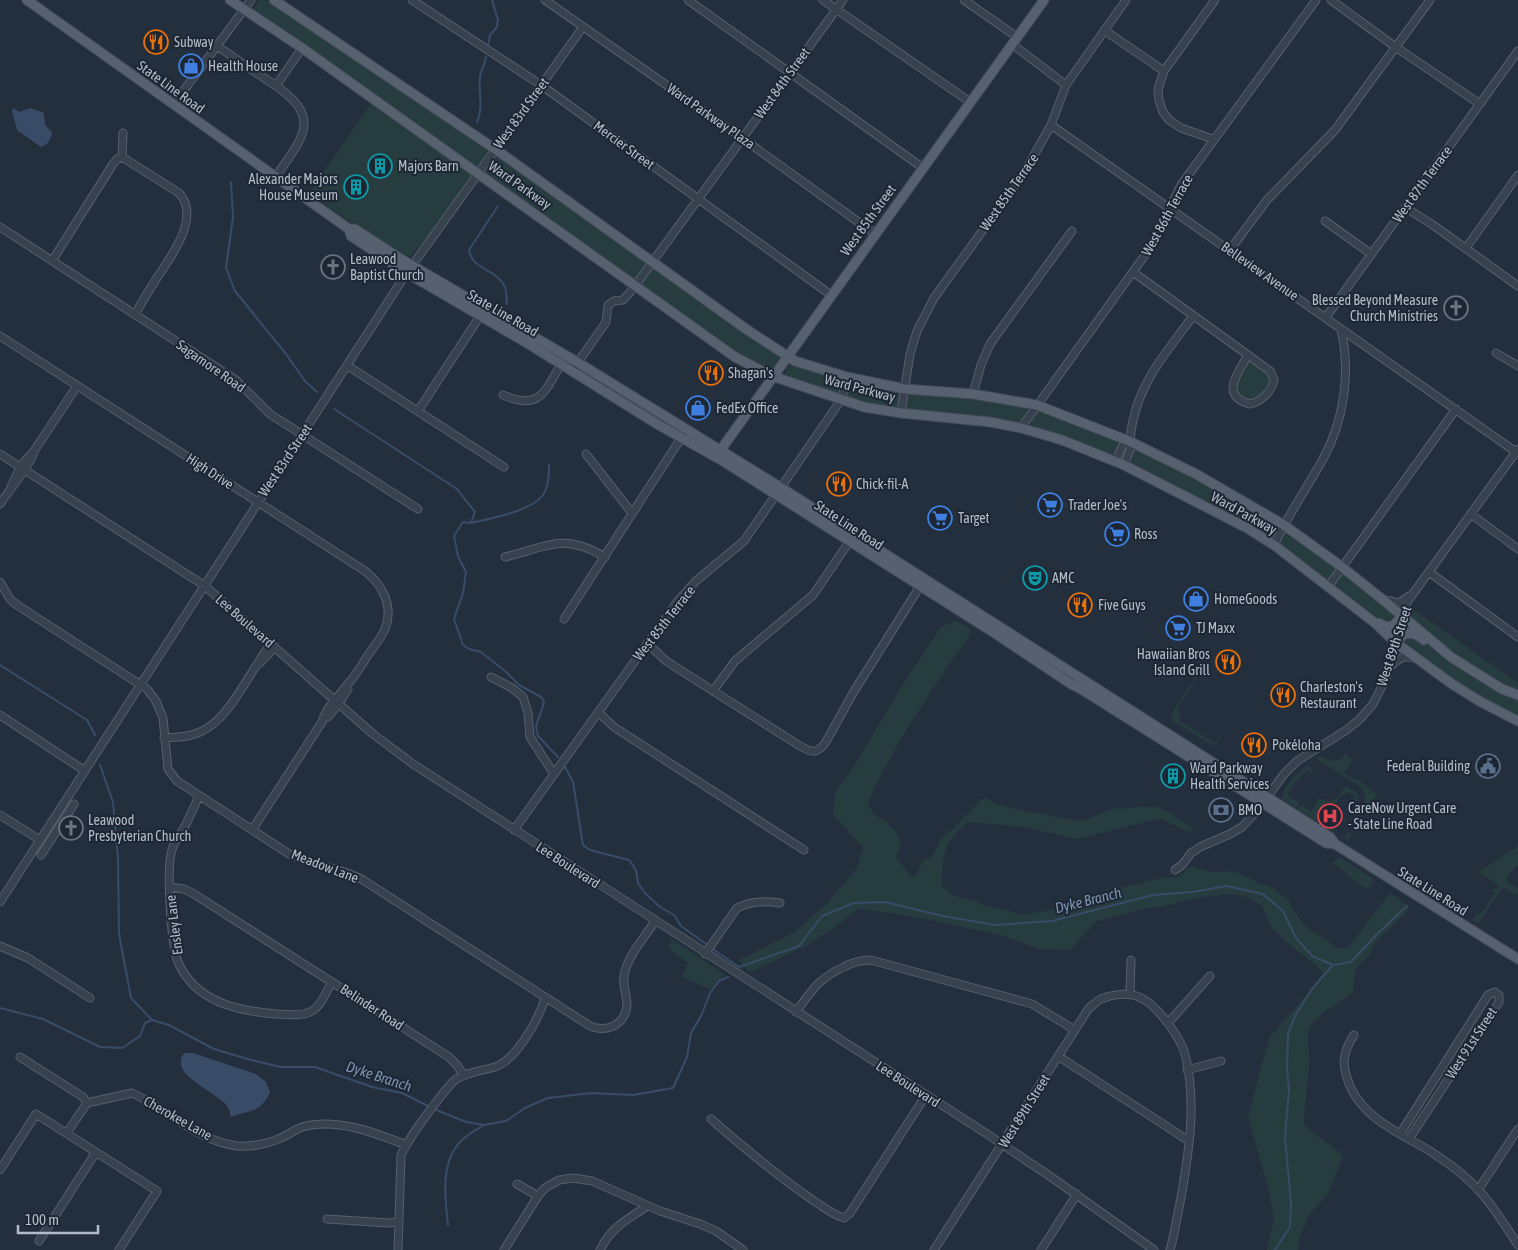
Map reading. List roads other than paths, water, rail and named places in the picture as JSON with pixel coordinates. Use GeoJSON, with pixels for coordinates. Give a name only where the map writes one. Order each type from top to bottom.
{"type":"FeatureCollection","features":[{"type":"Feature","properties":{"kind":"main road","name":"State Line Road"},"geometry":{"type":"LineString","coordinates":[[27,0],[349,229],[350,236],[483,312],[577,362],[683,433]]}},
{"type":"Feature","properties":{"kind":"main road","name":"Ward Parkway"},"geometry":{"type":"LineString","coordinates":[[230,0],[302,48],[478,172],[735,357],[772,376],[864,407],[901,413],[990,422],[1021,428],[1062,440],[1119,463],[1247,528],[1274,545],[1375,622],[1396,643],[1452,684],[1518,720]]}},
{"type":"Feature","properties":{"kind":"main road","name":"Ward Parkway"},"geometry":{"type":"LineString","coordinates":[[274,0],[494,150],[786,357],[847,377],[905,389],[974,394],[1037,405],[1129,440],[1196,474],[1284,525],[1403,615],[1451,657],[1518,696]]}},
{"type":"Feature","properties":{"kind":"main road","name":"West 85th Street"},"geometry":{"type":"LineString","coordinates":[[718,454],[772,376],[1044,0]]}},
{"type":"Feature","properties":{"kind":"main road","name":"State Line Road"},"geometry":{"type":"LineString","coordinates":[[483,312],[561,364],[718,454],[1266,800],[1330,836],[1335,844],[1518,959]]}},
{"type":"Feature","properties":{"kind":"main road","name":"State Line Road"},"geometry":{"type":"LineString","coordinates":[[778,491],[849,542],[922,583]]}},
{"type":"Feature","properties":{"kind":"main road"},"geometry":{"type":"LineString","coordinates":[[1375,622],[1385,626],[1393,626],[1403,615]]}},
{"type":"Feature","properties":{"kind":"main road"},"geometry":{"type":"LineString","coordinates":[[1396,643],[1406,633],[1413,633],[1445,657],[1451,657]]}},
{"type":"Feature","properties":{"kind":"street"},"geometry":{"type":"LineString","coordinates":[[173,105],[251,0]]}},
{"type":"Feature","properties":{"kind":"street","name":"Mercier Street"},"geometry":{"type":"LineString","coordinates":[[412,0],[541,85],[831,295]]}},
{"type":"Feature","properties":{"kind":"street","name":"Ward Parkway Plaza"},"geometry":{"type":"LineString","coordinates":[[545,0],[875,234]]}},
{"type":"Feature","properties":{"kind":"street"},"geometry":{"type":"LineString","coordinates":[[688,0],[923,168]]}},
{"type":"Feature","properties":{"kind":"street"},"geometry":{"type":"LineString","coordinates":[[823,0],[970,102]]}},
{"type":"Feature","properties":{"kind":"street","name":"West 84th Street"},"geometry":{"type":"LineString","coordinates":[[636,285],[842,0]]}},
{"type":"Feature","properties":{"kind":"street"},"geometry":{"type":"LineString","coordinates":[[964,0],[1066,84]]}},
{"type":"Feature","properties":{"kind":"street","name":"West 85th Terrace"},"geometry":{"type":"LineString","coordinates":[[901,413],[910,354],[917,331],[930,304],[1024,172],[1052,125],[1066,84],[1126,0]]}},
{"type":"Feature","properties":{"kind":"street"},"geometry":{"type":"LineString","coordinates":[[1213,139],[1181,128],[1170,120],[1163,112],[1158,89],[1164,71],[1215,0]]}},
{"type":"Feature","properties":{"kind":"street","name":"West 86th Terrace"},"geometry":{"type":"LineString","coordinates":[[1021,428],[1150,248],[1181,185],[1316,0]]}},
{"type":"Feature","properties":{"kind":"street"},"geometry":{"type":"LineString","coordinates":[[1331,0],[1397,48],[1480,104]]}},
{"type":"Feature","properties":{"kind":"street"},"geometry":{"type":"LineString","coordinates":[[1230,250],[1267,200],[1336,130],[1430,0]]}},
{"type":"Feature","properties":{"kind":"street","name":"West 83rd Street"},"geometry":{"type":"LineString","coordinates":[[0,902],[409,269],[583,27]]}},
{"type":"Feature","properties":{"kind":"street"},"geometry":{"type":"LineString","coordinates":[[1104,30],[1164,71]]}},
{"type":"Feature","properties":{"kind":"street"},"geometry":{"type":"LineString","coordinates":[[217,46],[276,86],[298,104],[304,116],[300,140],[275,178]]}},
{"type":"Feature","properties":{"kind":"street"},"geometry":{"type":"LineString","coordinates":[[276,86],[302,48]]}},
{"type":"Feature","properties":{"kind":"street","name":"West 87th Terrace"},"geometry":{"type":"LineString","coordinates":[[1326,317],[1518,51]]}},
{"type":"Feature","properties":{"kind":"street","name":"Belleview Avenue"},"geometry":{"type":"LineString","coordinates":[[1052,125],[1326,317],[1341,330],[1456,409],[1516,455]]}},
{"type":"Feature","properties":{"kind":"street"},"geometry":{"type":"LineString","coordinates":[[122,157],[123,133]]}},
{"type":"Feature","properties":{"kind":"street"},"geometry":{"type":"LineString","coordinates":[[122,157],[180,193],[184,198],[186,206],[187,221],[180,240],[135,315]]}},
{"type":"Feature","properties":{"kind":"street"},"geometry":{"type":"LineString","coordinates":[[52,261],[113,164],[122,157]]}},
{"type":"Feature","properties":{"kind":"street"},"geometry":{"type":"LineString","coordinates":[[1466,248],[1518,175]]}},
{"type":"Feature","properties":{"kind":"street"},"geometry":{"type":"LineString","coordinates":[[1406,208],[1518,286]]}},
{"type":"Feature","properties":{"kind":"street"},"geometry":{"type":"LineString","coordinates":[[1325,222],[1371,254]]}},
{"type":"Feature","properties":{"kind":"street","name":"Sagamore Road"},"geometry":{"type":"LineString","coordinates":[[0,228],[236,380],[263,408],[418,509]]}},
{"type":"Feature","properties":{"kind":"street"},"geometry":{"type":"LineString","coordinates":[[974,394],[980,365],[990,344],[1072,231]]}},
{"type":"Feature","properties":{"kind":"street"},"geometry":{"type":"LineString","coordinates":[[1133,272],[1193,316],[1248,355],[1270,371],[1274,380],[1271,389],[1258,401],[1250,404],[1238,400],[1232,388],[1234,378],[1248,355]]}},
{"type":"Feature","properties":{"kind":"street"},"geometry":{"type":"LineString","coordinates":[[572,370],[606,322],[608,305],[614,301],[623,300],[636,285]]}},
{"type":"Feature","properties":{"kind":"street"},"geometry":{"type":"LineString","coordinates":[[418,411],[483,312]]}},
{"type":"Feature","properties":{"kind":"street"},"geometry":{"type":"LineString","coordinates":[[1119,463],[1131,448],[1129,440],[1135,408],[1144,386],[1193,316]]}},
{"type":"Feature","properties":{"kind":"street"},"geometry":{"type":"LineString","coordinates":[[1274,545],[1324,458],[1339,419],[1344,395],[1345,374],[1344,344],[1341,330]]}},
{"type":"Feature","properties":{"kind":"street","name":"High Drive"},"geometry":{"type":"LineString","coordinates":[[0,336],[373,577],[383,591],[387,601],[388,613],[385,627],[336,702]]}},
{"type":"Feature","properties":{"kind":"street"},"geometry":{"type":"LineString","coordinates":[[1496,353],[1518,366]]}},
{"type":"Feature","properties":{"kind":"street"},"geometry":{"type":"LineString","coordinates":[[503,395],[524,402],[538,398],[547,388],[561,364]]}},
{"type":"Feature","properties":{"kind":"street"},"geometry":{"type":"LineString","coordinates":[[348,366],[504,467]]}},
{"type":"Feature","properties":{"kind":"street"},"geometry":{"type":"LineString","coordinates":[[841,400],[847,377]]}},
{"type":"Feature","properties":{"kind":"street"},"geometry":{"type":"LineString","coordinates":[[0,504],[77,386]]}},
{"type":"Feature","properties":{"kind":"street","name":"West 85th Terrace"},"geometry":{"type":"LineString","coordinates":[[514,830],[684,592],[744,540],[841,400]]}},
{"type":"Feature","properties":{"kind":"street"},"geometry":{"type":"LineString","coordinates":[[1328,587],[1456,409]]}},
{"type":"Feature","properties":{"kind":"street"},"geometry":{"type":"LineString","coordinates":[[564,620],[683,433]]}},
{"type":"Feature","properties":{"kind":"street","name":"Lee Boulevard"},"geometry":{"type":"LineString","coordinates":[[0,454],[205,586],[336,702],[394,750],[514,830],[1003,1145],[1077,1194],[1154,1250]]}},
{"type":"Feature","properties":{"kind":"street"},"geometry":{"type":"LineString","coordinates":[[586,454],[632,513]]}},
{"type":"Feature","properties":{"kind":"street","name":"West 89th Street"},"geometry":{"type":"LineString","coordinates":[[1176,870],[1200,847],[1242,827],[1266,800],[1284,774],[1296,762],[1345,731],[1365,713],[1377,697],[1389,668],[1407,602],[1470,514],[1516,455]]}},
{"type":"Feature","properties":{"kind":"street"},"geometry":{"type":"LineString","coordinates":[[1470,514],[1518,549]]}},
{"type":"Feature","properties":{"kind":"street"},"geometry":{"type":"LineString","coordinates":[[505,557],[556,543],[567,542],[588,547],[605,557]]}},
{"type":"Feature","properties":{"kind":"street"},"geometry":{"type":"LineString","coordinates":[[713,691],[735,661],[813,595],[849,542]]}},
{"type":"Feature","properties":{"kind":"street"},"geometry":{"type":"LineString","coordinates":[[1429,572],[1518,637]]}},
{"type":"Feature","properties":{"kind":"street","name":"Meadow Lane"},"geometry":{"type":"LineString","coordinates":[[0,582],[10,599],[17,605],[141,685],[152,695],[160,709],[170,775],[177,781],[295,857],[355,875],[590,1026],[598,1029],[611,1028],[622,1019],[627,1006],[624,986],[625,970],[655,921]]}},
{"type":"Feature","properties":{"kind":"street"},"geometry":{"type":"LineString","coordinates":[[647,643],[666,661],[713,691],[810,752],[818,751],[823,748],[828,740],[853,693],[922,583]]}},
{"type":"Feature","properties":{"kind":"street"},"geometry":{"type":"LineString","coordinates":[[1382,599],[1399,603],[1414,593]]}},
{"type":"Feature","properties":{"kind":"street"},"geometry":{"type":"LineString","coordinates":[[164,738],[194,734],[211,726],[223,714],[273,646]]}},
{"type":"Feature","properties":{"kind":"street"},"geometry":{"type":"LineString","coordinates":[[1389,668],[1396,661],[1406,656],[1422,662]]}},
{"type":"Feature","properties":{"kind":"street"},"geometry":{"type":"LineString","coordinates":[[492,677],[523,696],[528,713],[530,736],[554,774]]}},
{"type":"Feature","properties":{"kind":"street"},"geometry":{"type":"LineString","coordinates":[[252,830],[336,702]]}},
{"type":"Feature","properties":{"kind":"street"},"geometry":{"type":"LineString","coordinates":[[598,712],[614,727],[804,850]]}},
{"type":"Feature","properties":{"kind":"street"},"geometry":{"type":"LineString","coordinates":[[0,715],[85,771]]}},
{"type":"Feature","properties":{"kind":"street","name":"Ensley Lane"},"geometry":{"type":"LineString","coordinates":[[199,796],[170,854],[169,868],[174,943],[183,973],[192,984],[211,998],[229,1007],[299,1015],[316,1008],[332,982]]}},
{"type":"Feature","properties":{"kind":"street"},"geometry":{"type":"LineString","coordinates":[[42,855],[74,804]]}},
{"type":"Feature","properties":{"kind":"street"},"geometry":{"type":"LineString","coordinates":[[0,815],[40,840]]}},
{"type":"Feature","properties":{"kind":"street","name":"Belinder Road"},"geometry":{"type":"LineString","coordinates":[[170,888],[194,894],[332,982],[449,1058],[457,1065],[464,1076]]}},
{"type":"Feature","properties":{"kind":"street"},"geometry":{"type":"LineString","coordinates":[[706,954],[737,908],[760,901],[780,903]]}},
{"type":"Feature","properties":{"kind":"street"},"geometry":{"type":"LineString","coordinates":[[0,946],[28,958],[90,998]]}},
{"type":"Feature","properties":{"kind":"street"},"geometry":{"type":"LineString","coordinates":[[796,1012],[825,976],[856,962],[871,960],[1032,1004],[1075,1030]]}},
{"type":"Feature","properties":{"kind":"street"},"geometry":{"type":"LineString","coordinates":[[1131,960],[1130,994],[1144,999],[1168,1023],[1184,1053],[1191,1097],[1189,1141],[1170,1250]]}},
{"type":"Feature","properties":{"kind":"street"},"geometry":{"type":"LineString","coordinates":[[1168,1023],[1210,976]]}},
{"type":"Feature","properties":{"kind":"street","name":"West 91st Street"},"geometry":{"type":"LineString","coordinates":[[1400,1134],[1488,995],[1495,992],[1499,995],[1499,1002],[1409,1139]]}},
{"type":"Feature","properties":{"kind":"street","name":"West 89th Street"},"geometry":{"type":"LineString","coordinates":[[934,1250],[1089,1008],[1100,999],[1130,994]]}},
{"type":"Feature","properties":{"kind":"street"},"geometry":{"type":"LineString","coordinates":[[398,1250],[401,1155],[406,1145],[424,1118],[455,1080],[476,1071],[494,1067],[509,1059],[541,1011],[545,998]]}},
{"type":"Feature","properties":{"kind":"street"},"geometry":{"type":"LineString","coordinates":[[1354,1035],[1346,1048],[1344,1060],[1350,1087],[1366,1111],[1456,1169],[1487,1200],[1518,1245]]}},
{"type":"Feature","properties":{"kind":"street"},"geometry":{"type":"LineString","coordinates":[[1058,1056],[1189,1141]]}},
{"type":"Feature","properties":{"kind":"street"},"geometry":{"type":"LineString","coordinates":[[20,1057],[83,1097],[87,1103],[67,1133]]}},
{"type":"Feature","properties":{"kind":"street"},"geometry":{"type":"LineString","coordinates":[[1187,1070],[1221,1061]]}},
{"type":"Feature","properties":{"kind":"street","name":"Cherokee Lane"},"geometry":{"type":"LineString","coordinates":[[87,1103],[132,1094],[204,1135],[239,1146],[270,1142],[302,1127],[326,1125],[371,1131],[406,1145]]}},
{"type":"Feature","properties":{"kind":"street"},"geometry":{"type":"LineString","coordinates":[[711,1119],[805,1195],[837,1216],[844,1218],[850,1213],[926,1095]]}},
{"type":"Feature","properties":{"kind":"street"},"geometry":{"type":"LineString","coordinates":[[0,1170],[36,1114],[157,1191],[119,1250]]}},
{"type":"Feature","properties":{"kind":"street"},"geometry":{"type":"LineString","coordinates":[[1478,1190],[1518,1129]]}},
{"type":"Feature","properties":{"kind":"street"},"geometry":{"type":"LineString","coordinates":[[39,1241],[96,1152]]}},
{"type":"Feature","properties":{"kind":"street"},"geometry":{"type":"LineString","coordinates":[[504,1250],[538,1196],[546,1188],[559,1180],[573,1178],[586,1178],[647,1206],[700,1224],[716,1231],[743,1250]]}},
{"type":"Feature","properties":{"kind":"street"},"geometry":{"type":"LineString","coordinates":[[517,1184],[538,1196]]}},
{"type":"Feature","properties":{"kind":"street"},"geometry":{"type":"LineString","coordinates":[[1041,1250],[1077,1194]]}},
{"type":"Feature","properties":{"kind":"street"},"geometry":{"type":"LineString","coordinates":[[600,1250],[616,1226],[647,1206]]}},
{"type":"Feature","properties":{"kind":"street"},"geometry":{"type":"LineString","coordinates":[[327,1219],[398,1222]]}},
{"type":"Feature","properties":{"kind":"water"},"geometry":{"type":"Polygon","coordinates":[[[13,108],[20,112],[30,108],[44,113],[45,125],[52,132],[47,143],[41,147],[17,130],[12,111],[13,108]]]}},
{"type":"Feature","properties":{"kind":"water"},"geometry":{"type":"Polygon","coordinates":[[[184,1053],[193,1053],[256,1074],[266,1082],[270,1092],[263,1104],[254,1110],[231,1117],[228,1107],[221,1100],[195,1082],[182,1068],[181,1061],[184,1053]]]}},
{"type":"Feature","properties":{"kind":"waterway"},"geometry":{"type":"LineString","coordinates":[[488,46],[490,35],[497,27],[498,20],[492,0]]}},
{"type":"Feature","properties":{"kind":"waterway"},"geometry":{"type":"LineString","coordinates":[[477,122],[480,111],[480,77],[486,57]]}},
{"type":"Feature","properties":{"kind":"waterway"},"geometry":{"type":"LineString","coordinates":[[231,182],[233,217],[226,268],[235,291],[286,354],[305,381],[317,392]]}},
{"type":"Feature","properties":{"kind":"waterway"},"geometry":{"type":"LineString","coordinates":[[498,206],[469,250],[475,262],[501,281],[506,289],[507,304]]}},
{"type":"Feature","properties":{"kind":"waterway"},"geometry":{"type":"LineString","coordinates":[[334,409],[457,489],[475,512],[471,523],[463,522],[454,536],[458,556],[466,572],[463,593],[454,619],[463,645],[469,649],[481,652],[519,685],[541,697],[544,701],[536,726],[538,736],[558,757]]}},
{"type":"Feature","properties":{"kind":"waterway"},"geometry":{"type":"LineString","coordinates":[[471,523],[510,514],[537,501],[543,495],[546,488],[549,465]]}},
{"type":"Feature","properties":{"kind":"waterway"},"geometry":{"type":"LineString","coordinates":[[0,665],[87,720],[95,735]]}},
{"type":"Feature","properties":{"kind":"waterway"},"geometry":{"type":"LineString","coordinates":[[100,765],[113,802],[118,858],[119,934],[131,998],[152,1020]]}},
{"type":"Feature","properties":{"kind":"waterway"},"geometry":{"type":"LineString","coordinates":[[565,767],[573,782],[583,845],[590,850],[629,860],[636,870],[638,883],[645,893],[660,907],[674,915],[681,926],[706,944]]}},
{"type":"Feature","properties":{"kind":"waterway","name":"Dyke Branch"},"geometry":{"type":"LineString","coordinates":[[714,950],[739,967],[799,946],[822,916],[854,903],[885,902],[943,916],[995,925],[1052,921],[1153,895],[1192,892],[1227,886],[1263,894],[1283,911],[1296,938],[1312,956],[1333,965],[1351,962],[1407,906]]}},
{"type":"Feature","properties":{"kind":"waterway"},"geometry":{"type":"LineString","coordinates":[[1275,1250],[1290,1227],[1291,1203],[1285,1138],[1289,1090],[1287,1069],[1288,1034],[1295,1016],[1312,989],[1332,966]]}},
{"type":"Feature","properties":{"kind":"waterway","name":"Dyke Branch"},"geometry":{"type":"LineString","coordinates":[[434,1109],[466,1122],[484,1125],[506,1121],[525,1108],[548,1098],[591,1093],[633,1095],[673,1088],[687,1057],[691,1033],[701,1016],[710,993],[719,981],[728,977]]}},
{"type":"Feature","properties":{"kind":"waterway","name":"Dyke Branch"},"geometry":{"type":"LineString","coordinates":[[0,1008],[43,1019],[100,1047],[122,1048],[140,1036],[145,1023],[152,1020],[169,1025],[214,1049],[281,1067],[315,1067],[372,1087],[402,1093],[430,1107]]}},
{"type":"Feature","properties":{"kind":"waterway"},"geometry":{"type":"LineString","coordinates":[[448,1225],[445,1192],[450,1159],[461,1141],[484,1125]]}},
{"type":"Feature","properties":{"kind":"place","name":"Subway"},"geometry":{"type":"Point","coordinates":[156,42]}},
{"type":"Feature","properties":{"kind":"place","name":"Health House"},"geometry":{"type":"Point","coordinates":[191,66]}},
{"type":"Feature","properties":{"kind":"place","name":"Majors Barn"},"geometry":{"type":"Point","coordinates":[380,166]}},
{"type":"Feature","properties":{"kind":"place","name":"Alexander Majors House Museum"},"geometry":{"type":"Point","coordinates":[356,187]}},
{"type":"Feature","properties":{"kind":"place","name":"Leawood Baptist Church"},"geometry":{"type":"Point","coordinates":[333,267]}},
{"type":"Feature","properties":{"kind":"place","name":"Blessed Beyond Measure Church Ministries"},"geometry":{"type":"Point","coordinates":[1456,308]}},
{"type":"Feature","properties":{"kind":"place","name":"Shagan's"},"geometry":{"type":"Point","coordinates":[711,373]}},
{"type":"Feature","properties":{"kind":"place","name":"FedEx Office"},"geometry":{"type":"Point","coordinates":[698,408]}},
{"type":"Feature","properties":{"kind":"place","name":"Chick-fil-A"},"geometry":{"type":"Point","coordinates":[839,484]}},
{"type":"Feature","properties":{"kind":"place","name":"Trader Joe's"},"geometry":{"type":"Point","coordinates":[1050,505]}},
{"type":"Feature","properties":{"kind":"place","name":"Target"},"geometry":{"type":"Point","coordinates":[940,518]}},
{"type":"Feature","properties":{"kind":"place","name":"Ross"},"geometry":{"type":"Point","coordinates":[1117,534]}},
{"type":"Feature","properties":{"kind":"place","name":"AMC"},"geometry":{"type":"Point","coordinates":[1035,578]}},
{"type":"Feature","properties":{"kind":"place","name":"HomeGoods"},"geometry":{"type":"Point","coordinates":[1196,599]}},
{"type":"Feature","properties":{"kind":"place","name":"Five Guys"},"geometry":{"type":"Point","coordinates":[1080,605]}},
{"type":"Feature","properties":{"kind":"place","name":"TJ Maxx"},"geometry":{"type":"Point","coordinates":[1178,628]}},
{"type":"Feature","properties":{"kind":"place","name":"Hawaiian Bros Island Grill"},"geometry":{"type":"Point","coordinates":[1228,662]}},
{"type":"Feature","properties":{"kind":"place","name":"Charleston's Restaurant"},"geometry":{"type":"Point","coordinates":[1283,695]}},
{"type":"Feature","properties":{"kind":"place","name":"Pokéloha"},"geometry":{"type":"Point","coordinates":[1254,745]}},
{"type":"Feature","properties":{"kind":"place","name":"Federal Building"},"geometry":{"type":"Point","coordinates":[1488,766]}},
{"type":"Feature","properties":{"kind":"place","name":"Ward Parkway Health Services"},"geometry":{"type":"Point","coordinates":[1173,776]}},
{"type":"Feature","properties":{"kind":"place","name":"BMO"},"geometry":{"type":"Point","coordinates":[1221,810]}},
{"type":"Feature","properties":{"kind":"place","name":"CareNow Urgent Care - State Line Road"},"geometry":{"type":"Point","coordinates":[1330,816]}},
{"type":"Feature","properties":{"kind":"place","name":"Leawood Presbyterian Church"},"geometry":{"type":"Point","coordinates":[71,828]}}]}
